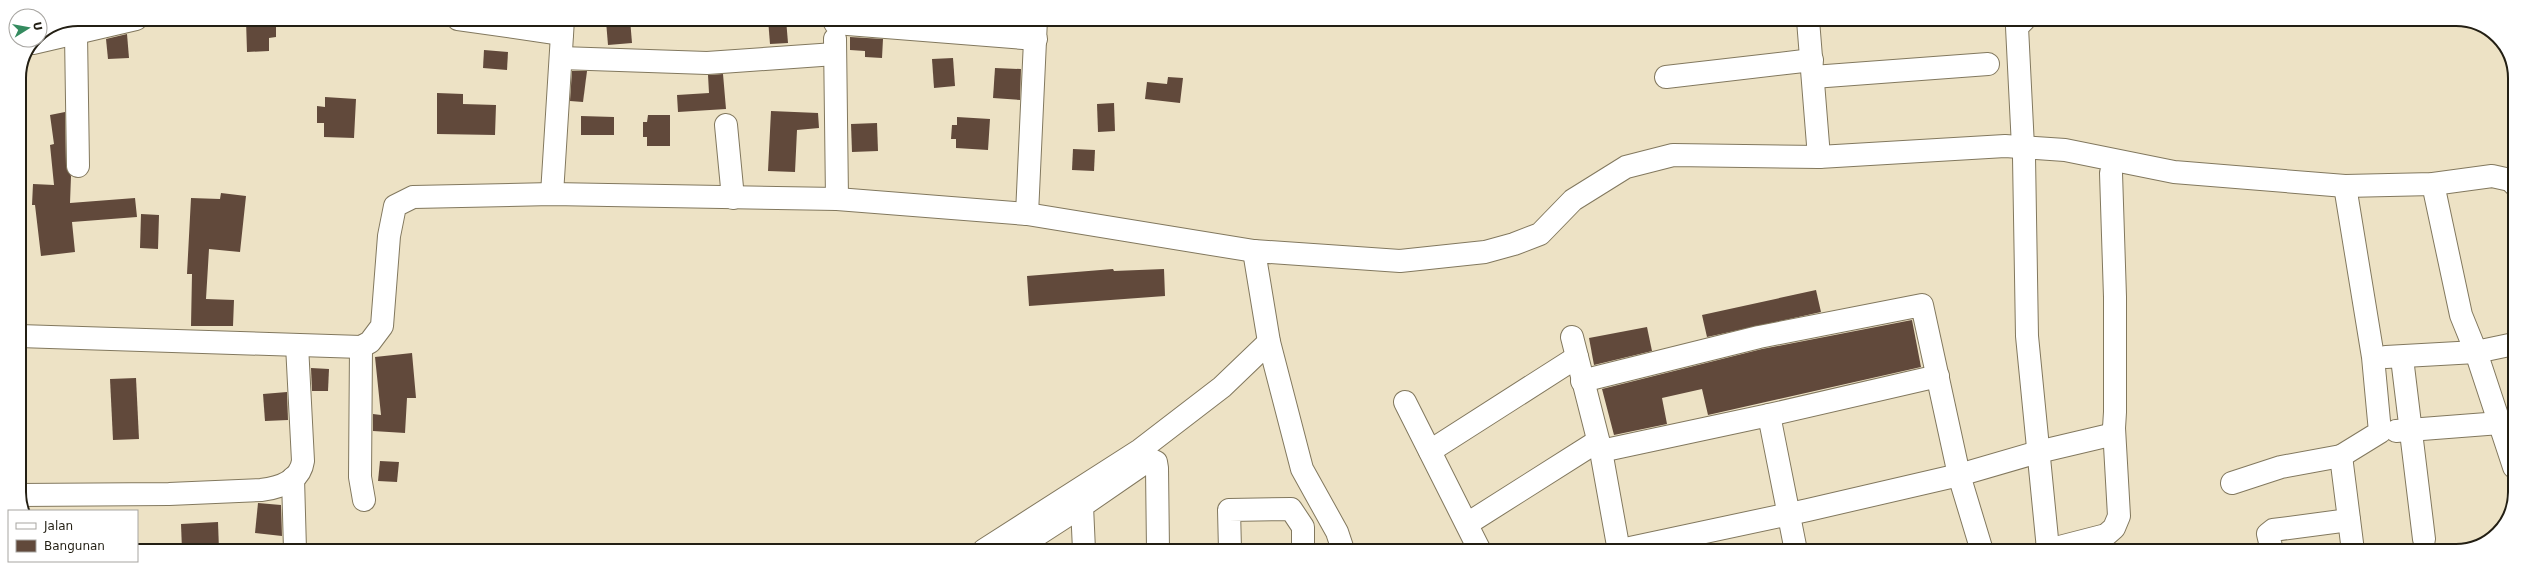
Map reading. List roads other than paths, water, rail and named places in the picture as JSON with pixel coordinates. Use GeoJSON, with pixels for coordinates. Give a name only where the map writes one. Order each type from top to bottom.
{"type":"FeatureCollection","features":[{"type":"Feature","properties":{"kind":"street"},"geometry":{"type":"LineString","coordinates":[[48,40],[108,26]]}},
{"type":"Feature","properties":{"kind":"street"},"geometry":{"type":"LineString","coordinates":[[549,26],[562,27],[552,194]]}},
{"type":"Feature","properties":{"kind":"street"},"geometry":{"type":"LineString","coordinates":[[835,26],[837,199]]}},
{"type":"Feature","properties":{"kind":"street"},"geometry":{"type":"LineString","coordinates":[[961,26],[1036,29],[1027,214]]}},
{"type":"Feature","properties":{"kind":"street"},"geometry":{"type":"LineString","coordinates":[[1808,26],[1819,157]]}},
{"type":"Feature","properties":{"kind":"street"},"geometry":{"type":"LineString","coordinates":[[2018,26],[2023,152],[2027,336],[2046,544]]}},
{"type":"Feature","properties":{"kind":"street"},"geometry":{"type":"LineString","coordinates":[[76,34],[78,166]]}},
{"type":"Feature","properties":{"kind":"street"},"geometry":{"type":"LineString","coordinates":[[561,58],[707,63],[763,61],[835,54]]}},
{"type":"Feature","properties":{"kind":"street"},"geometry":{"type":"LineString","coordinates":[[1666,77],[1812,69],[1988,64]]}},
{"type":"Feature","properties":{"kind":"street"},"geometry":{"type":"LineString","coordinates":[[726,125],[733,198]]}},
{"type":"Feature","properties":{"kind":"street"},"geometry":{"type":"LineString","coordinates":[[26,336],[361,347],[370,342],[382,326],[389,236],[395,206],[412,197],[552,194],[837,199],[1027,214],[1254,251],[1400,261],[1485,252],[1514,244],[1540,234],[1573,200],[1626,167],[1673,155],[1819,157],[2005,146],[2023,152],[2065,150],[2174,172],[2345,186],[2433,184],[2492,176],[2508,180]]}},
{"type":"Feature","properties":{"kind":"street"},"geometry":{"type":"LineString","coordinates":[[2070,544],[2106,535],[2114,528],[2119,516],[2114,428],[2115,297],[2112,173]]}},
{"type":"Feature","properties":{"kind":"street"},"geometry":{"type":"LineString","coordinates":[[2433,184],[2461,315],[2476,352],[2508,448]]}},
{"type":"Feature","properties":{"kind":"street"},"geometry":{"type":"LineString","coordinates":[[2345,186],[2373,357],[2380,432]]}},
{"type":"Feature","properties":{"kind":"street"},"geometry":{"type":"LineString","coordinates":[[1254,251],[1269,342],[1302,469],[1337,532],[1341,544]]}},
{"type":"Feature","properties":{"kind":"street"},"geometry":{"type":"LineString","coordinates":[[1582,381],[1759,337],[1922,305],[1959,475],[1980,544]]}},
{"type":"Feature","properties":{"kind":"street"},"geometry":{"type":"LineString","coordinates":[[993,544],[1140,450],[1222,387],[1269,342]]}},
{"type":"Feature","properties":{"kind":"street"},"geometry":{"type":"LineString","coordinates":[[26,495],[169,494],[261,490],[282,486],[293,478],[302,467],[303,461],[297,345]]}},
{"type":"Feature","properties":{"kind":"street"},"geometry":{"type":"LineString","coordinates":[[2373,357],[2402,358],[2476,352],[2508,345]]}},
{"type":"Feature","properties":{"kind":"street"},"geometry":{"type":"LineString","coordinates":[[361,347],[360,477],[364,500]]}},
{"type":"Feature","properties":{"kind":"street"},"geometry":{"type":"LineString","coordinates":[[1430,451],[1574,347],[1600,446],[1617,544]]}},
{"type":"Feature","properties":{"kind":"street"},"geometry":{"type":"LineString","coordinates":[[2402,358],[2424,540]]}},
{"type":"Feature","properties":{"kind":"street"},"geometry":{"type":"LineString","coordinates":[[1467,524],[1600,446],[1769,415],[1938,376]]}},
{"type":"Feature","properties":{"kind":"street"},"geometry":{"type":"LineString","coordinates":[[1406,402],[1477,544]]}},
{"type":"Feature","properties":{"kind":"street"},"geometry":{"type":"LineString","coordinates":[[1769,415],[1787,515],[1794,544]]}},
{"type":"Feature","properties":{"kind":"street"},"geometry":{"type":"LineString","coordinates":[[2232,483],[2281,467],[2341,456],[2380,432],[2410,431],[2500,423]]}},
{"type":"Feature","properties":{"kind":"street"},"geometry":{"type":"LineString","coordinates":[[1647,544],[1787,515],[1959,475],[2038,452],[2110,435],[2114,428]]}},
{"type":"Feature","properties":{"kind":"street"},"geometry":{"type":"LineString","coordinates":[[2341,456],[2352,544]]}},
{"type":"Feature","properties":{"kind":"street"},"geometry":{"type":"LineString","coordinates":[[1023,544],[1140,466],[1150,461],[1156,462],[1158,544]]}},
{"type":"Feature","properties":{"kind":"street"},"geometry":{"type":"LineString","coordinates":[[293,478],[295,544]]}},
{"type":"Feature","properties":{"kind":"street"},"geometry":{"type":"LineString","coordinates":[[1082,506],[1084,544]]}},
{"type":"Feature","properties":{"kind":"street"},"geometry":{"type":"LineString","coordinates":[[1230,544],[1229,510],[1268,509],[1291,509],[1303,527],[1303,544]]}},
{"type":"Feature","properties":{"kind":"street"},"geometry":{"type":"LineString","coordinates":[[2270,544],[2268,534],[2273,530],[2349,520]]}}]}
